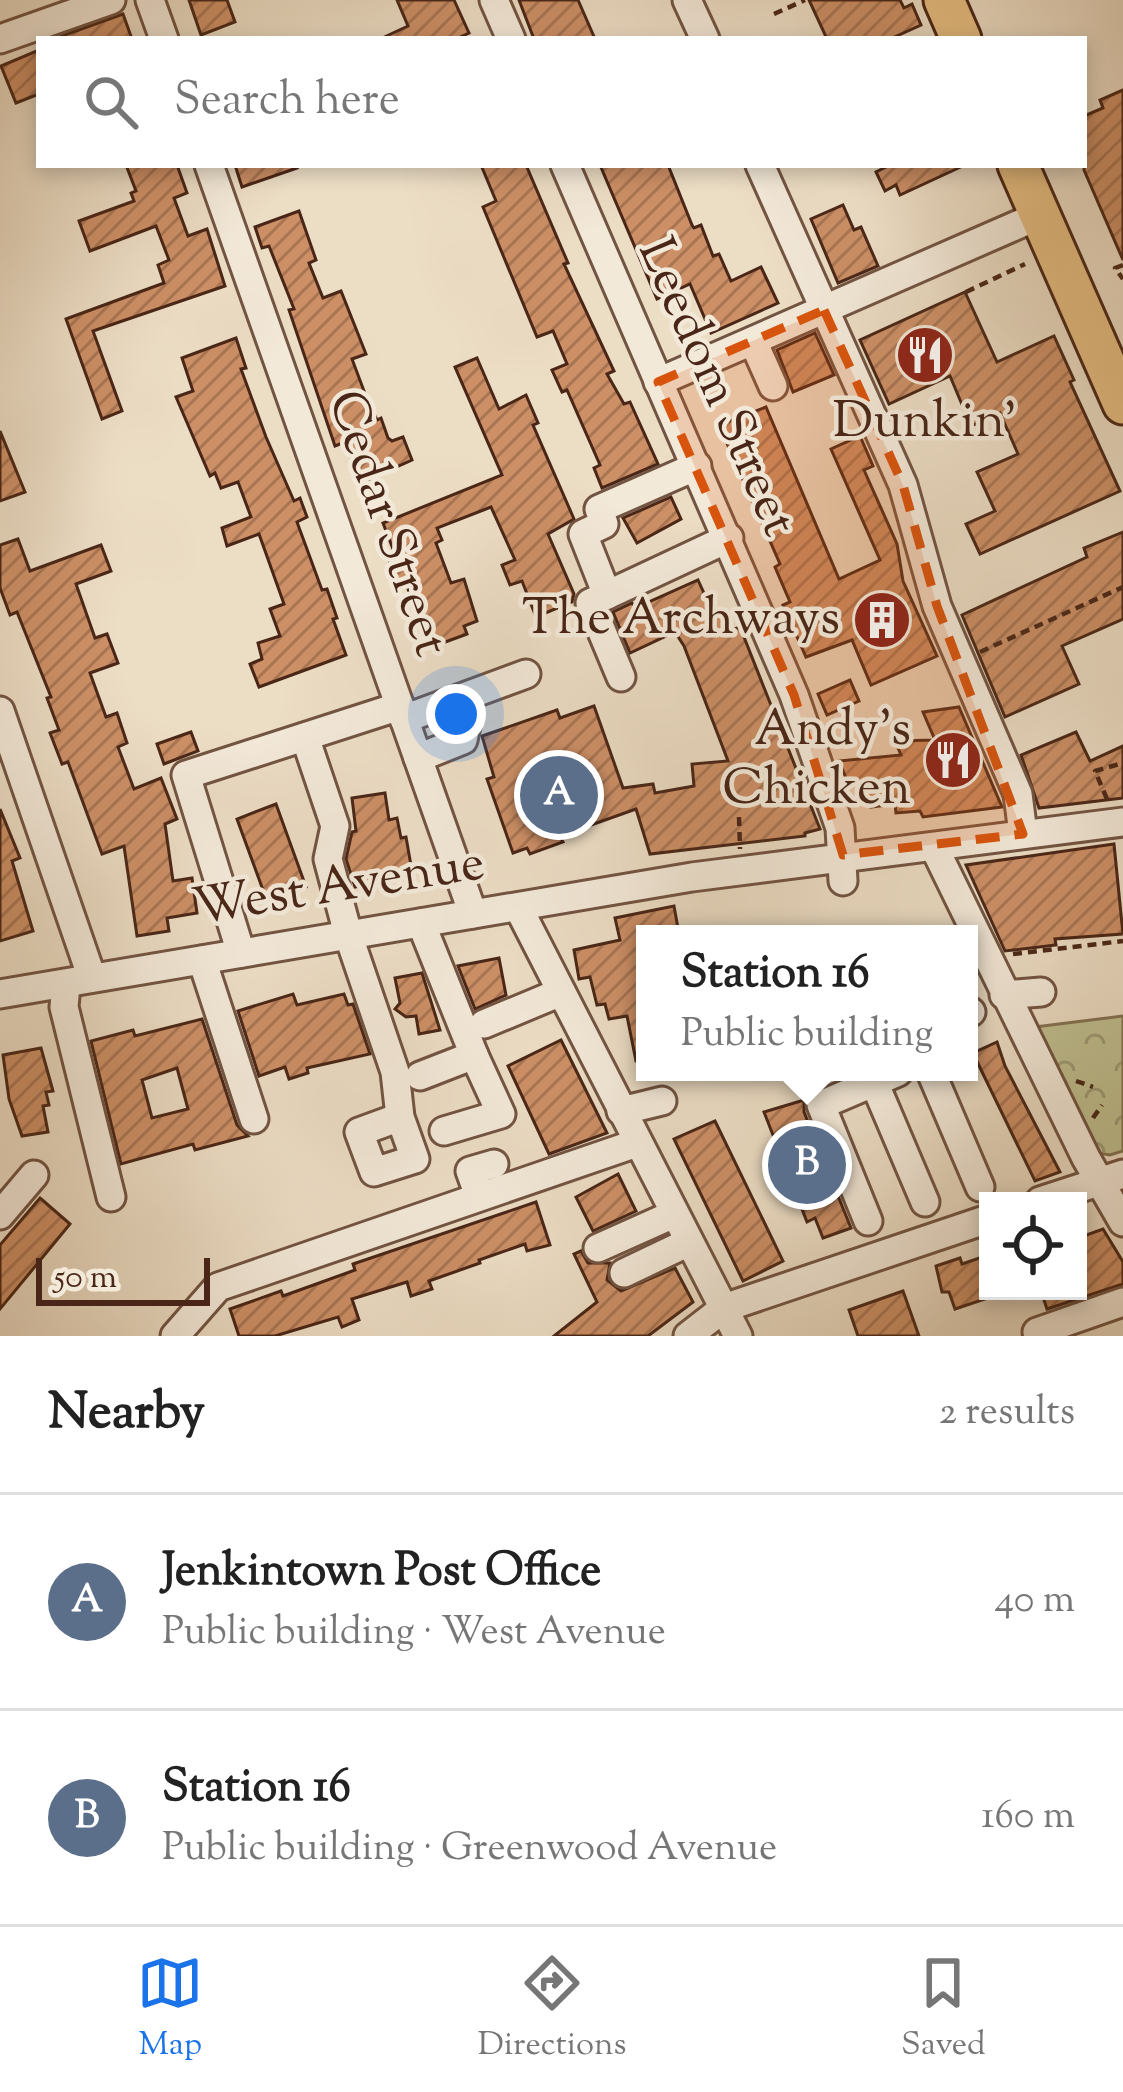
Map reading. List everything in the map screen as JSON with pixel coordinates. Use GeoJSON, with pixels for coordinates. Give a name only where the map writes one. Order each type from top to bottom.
{"type":"FeatureCollection","features":[{"type":"Feature","properties":{"kind":"highway"},"geometry":{"type":"LineString","coordinates":[[944,0],[960,36]]}},
{"type":"Feature","properties":{"kind":"highway"},"geometry":{"type":"LineString","coordinates":[[1019,168],[1123,404]]}},
{"type":"Feature","properties":{"kind":"street"},"geometry":{"type":"LineString","coordinates":[[0,39],[111,0]]}},
{"type":"Feature","properties":{"kind":"street"},"geometry":{"type":"LineString","coordinates":[[150,0],[163,36]]}},
{"type":"Feature","properties":{"kind":"street"},"geometry":{"type":"LineString","coordinates":[[494,0],[510,36]]}},
{"type":"Feature","properties":{"kind":"street"},"geometry":{"type":"LineString","coordinates":[[687,0],[704,36]]}},
{"type":"Feature","properties":{"kind":"street","name":"Cedar Street"},"geometry":{"type":"LineString","coordinates":[[210,168],[472,914]]}},
{"type":"Feature","properties":{"kind":"street","name":"Leedom Street"},"geometry":{"type":"LineString","coordinates":[[566,168],[824,752],[843,868]]}},
{"type":"Feature","properties":{"kind":"street"},"geometry":{"type":"LineString","coordinates":[[761,168],[824,310],[854,399],[887,426],[911,481],[946,602],[966,695],[1018,794],[1023,834]]}},
{"type":"Feature","properties":{"kind":"street"},"geometry":{"type":"LineString","coordinates":[[658,382],[1040,215]]}},
{"type":"Feature","properties":{"kind":"street"},"geometry":{"type":"LineString","coordinates":[[753,341],[773,386]]}},
{"type":"Feature","properties":{"kind":"street"},"geometry":{"type":"LineString","coordinates":[[621,677],[583,534],[604,524],[599,509],[697,466]]}},
{"type":"Feature","properties":{"kind":"street"},"geometry":{"type":"LineString","coordinates":[[599,599],[729,538]]}},
{"type":"Feature","properties":{"kind":"street"},"geometry":{"type":"LineString","coordinates":[[242,953],[186,775],[304,737],[459,699],[526,674]]}},
{"type":"Feature","properties":{"kind":"street"},"geometry":{"type":"LineString","coordinates":[[418,758],[463,740],[467,721],[459,699]]}},
{"type":"Feature","properties":{"kind":"street"},"geometry":{"type":"LineString","coordinates":[[0,711],[79,981],[64,1007],[111,1197]]}},
{"type":"Feature","properties":{"kind":"street"},"geometry":{"type":"LineString","coordinates":[[304,737],[334,826],[328,859],[395,1072],[400,1117]]}},
{"type":"Feature","properties":{"kind":"street","name":"West Avenue"},"geometry":{"type":"LineString","coordinates":[[0,994],[518,907],[843,868],[1116,813]]}},
{"type":"Feature","properties":{"kind":"street"},"geometry":{"type":"LineString","coordinates":[[934,847],[971,925]]}},
{"type":"Feature","properties":{"kind":"street"},"geometry":{"type":"LineString","coordinates":[[518,907],[738,1336]]}},
{"type":"Feature","properties":{"kind":"street"},"geometry":{"type":"LineString","coordinates":[[421,923],[501,1114],[444,1131]]}},
{"type":"Feature","properties":{"kind":"street"},"geometry":{"type":"LineString","coordinates":[[978,940],[1004,995],[1110,1178],[1123,1222]]}},
{"type":"Feature","properties":{"kind":"street"},"geometry":{"type":"LineString","coordinates":[[202,959],[254,1118]]}},
{"type":"Feature","properties":{"kind":"street"},"geometry":{"type":"LineString","coordinates":[[484,1024],[561,992]]}},
{"type":"Feature","properties":{"kind":"street"},"geometry":{"type":"LineString","coordinates":[[1004,995],[1041,992]]}},
{"type":"Feature","properties":{"kind":"street"},"geometry":{"type":"LineString","coordinates":[[420,1076],[474,1054]]}},
{"type":"Feature","properties":{"kind":"street"},"geometry":{"type":"LineString","coordinates":[[868,1221],[821,1106],[877,1081]]}},
{"type":"Feature","properties":{"kind":"street"},"geometry":{"type":"LineString","coordinates":[[887,1081],[925,1202]]}},
{"type":"Feature","properties":{"kind":"street"},"geometry":{"type":"LineString","coordinates":[[935,1081],[980,1187]]}},
{"type":"Feature","properties":{"kind":"street"},"geometry":{"type":"LineString","coordinates":[[621,1112],[662,1101]]}},
{"type":"Feature","properties":{"kind":"street"},"geometry":{"type":"LineString","coordinates":[[175,1336],[218,1287],[637,1143]]}},
{"type":"Feature","properties":{"kind":"street"},"geometry":{"type":"LineString","coordinates":[[478,1196],[470,1171],[494,1164]]}},
{"type":"Feature","properties":{"kind":"street"},"geometry":{"type":"LineString","coordinates":[[0,1215],[34,1175]]}},
{"type":"Feature","properties":{"kind":"street"},"geometry":{"type":"LineString","coordinates":[[1067,1192],[1110,1178]]}},
{"type":"Feature","properties":{"kind":"street"},"geometry":{"type":"LineString","coordinates":[[598,1248],[674,1214]]}},
{"type":"Feature","properties":{"kind":"street"},"geometry":{"type":"LineString","coordinates":[[688,1336],[724,1308],[979,1222]]}},
{"type":"Feature","properties":{"kind":"street"},"geometry":{"type":"LineString","coordinates":[[624,1273],[689,1242]]}},
{"type":"Feature","properties":{"kind":"street"},"geometry":{"type":"LineString","coordinates":[[1038,1334],[1114,1308]]}},
{"type":"Feature","properties":{"kind":"path"},"geometry":{"type":"LineString","coordinates":[[775,14],[806,0]]}},
{"type":"Feature","properties":{"kind":"path"},"geometry":{"type":"LineString","coordinates":[[966,292],[1030,262]]}},
{"type":"Feature","properties":{"kind":"path"},"geometry":{"type":"LineString","coordinates":[[1123,265],[1114,268],[1123,279]]}},
{"type":"Feature","properties":{"kind":"path"},"geometry":{"type":"LineString","coordinates":[[975,654],[1123,587]]}},
{"type":"Feature","properties":{"kind":"path"},"geometry":{"type":"LineString","coordinates":[[1116,813],[1095,771],[1123,763]]}},
{"type":"Feature","properties":{"kind":"path"},"geometry":{"type":"LineString","coordinates":[[740,817],[740,848]]}},
{"type":"Feature","properties":{"kind":"path"},"geometry":{"type":"LineString","coordinates":[[1002,956],[1123,941]]}},
{"type":"Feature","properties":{"kind":"highlighted area"},"geometry":{"type":"Polygon","coordinates":[[[824,310],[903,485],[937,606],[1023,834],[843,855],[794,695],[658,382],[824,310]]]}},
{"type":"Feature","properties":{"kind":"green space"},"geometry":{"type":"Polygon","coordinates":[[[1123,1016],[1123,1151],[1110,1155],[1098,1153],[1035,1027],[1123,1016]]]}},
{"type":"Feature","properties":{"kind":"building"},"geometry":{"type":"Polygon","coordinates":[[[189,0],[227,0],[235,22],[201,35],[189,0]]]}},
{"type":"Feature","properties":{"kind":"building"},"geometry":{"type":"Polygon","coordinates":[[[397,0],[454,0],[469,33],[386,36],[408,26],[397,0]]]}},
{"type":"Feature","properties":{"kind":"building"},"geometry":{"type":"Polygon","coordinates":[[[519,0],[578,0],[594,36],[533,36],[519,0]]]}},
{"type":"Feature","properties":{"kind":"building"},"geometry":{"type":"Polygon","coordinates":[[[809,0],[900,0],[904,8],[912,4],[921,25],[897,36],[826,36],[809,0]]]}},
{"type":"Feature","properties":{"kind":"building"},"geometry":{"type":"Polygon","coordinates":[[[123,14],[131,36],[62,36],[123,14]]]}},
{"type":"Feature","properties":{"kind":"building"},"geometry":{"type":"Polygon","coordinates":[[[36,51],[36,95],[16,103],[1,66],[36,51]]]}},
{"type":"Feature","properties":{"kind":"building"},"geometry":{"type":"Polygon","coordinates":[[[1123,90],[1123,260],[1084,170],[1087,115],[1103,108],[1100,100],[1123,90]]]}},
{"type":"Feature","properties":{"kind":"building"},"geometry":{"type":"Polygon","coordinates":[[[127,168],[178,168],[187,193],[174,198],[188,236],[207,229],[225,286],[93,331],[122,411],[102,419],[66,319],[164,283],[158,265],[169,260],[156,226],[90,251],[79,221],[134,201],[131,193],[136,191],[127,168]]]}},
{"type":"Feature","properties":{"kind":"building"},"geometry":{"type":"Polygon","coordinates":[[[236,168],[297,168],[242,187],[236,168]]]}},
{"type":"Feature","properties":{"kind":"building"},"geometry":{"type":"Polygon","coordinates":[[[482,168],[527,168],[568,263],[564,264],[614,371],[607,374],[624,404],[630,402],[658,464],[602,488],[594,468],[600,465],[567,390],[562,392],[552,370],[567,364],[553,331],[537,337],[483,207],[496,201],[482,168]]]}},
{"type":"Feature","properties":{"kind":"building"},"geometry":{"type":"Polygon","coordinates":[[[601,168],[669,168],[692,225],[701,225],[713,256],[719,254],[731,281],[761,267],[778,303],[711,333],[690,284],[657,299],[601,168]]]}},
{"type":"Feature","properties":{"kind":"building"},"geometry":{"type":"Polygon","coordinates":[[[884,168],[958,168],[900,195],[896,185],[885,191],[876,172],[884,168]]]}},
{"type":"Feature","properties":{"kind":"building"},"geometry":{"type":"Polygon","coordinates":[[[843,205],[854,230],[861,227],[878,266],[838,283],[811,219],[843,205]]]}},
{"type":"Feature","properties":{"kind":"building"},"geometry":{"type":"Polygon","coordinates":[[[299,211],[316,260],[309,263],[323,298],[341,291],[366,354],[352,359],[367,399],[388,438],[403,437],[412,460],[361,483],[345,442],[335,446],[289,310],[294,309],[269,246],[262,248],[255,227],[299,211]]]}},
{"type":"Feature","properties":{"kind":"building"},"geometry":{"type":"Polygon","coordinates":[[[965,292],[997,362],[1054,336],[1120,491],[980,554],[966,524],[995,511],[977,472],[1018,454],[1000,413],[971,426],[950,376],[889,404],[860,340],[965,292]]]}},
{"type":"Feature","properties":{"kind":"building"},"geometry":{"type":"Polygon","coordinates":[[[815,333],[834,375],[793,392],[777,350],[815,333]]]}},
{"type":"Feature","properties":{"kind":"building"},"geometry":{"type":"Polygon","coordinates":[[[236,338],[246,368],[241,369],[266,437],[294,501],[300,498],[307,517],[297,522],[322,590],[327,589],[346,655],[259,687],[250,664],[262,659],[258,643],[280,636],[270,609],[284,604],[259,534],[227,546],[222,528],[251,517],[238,482],[221,488],[215,473],[210,476],[176,397],[193,391],[182,358],[236,338]]]}},
{"type":"Feature","properties":{"kind":"building"},"geometry":{"type":"Polygon","coordinates":[[[477,358],[499,409],[526,395],[538,423],[533,425],[574,519],[548,534],[574,594],[572,602],[536,617],[522,581],[510,585],[502,565],[515,560],[491,507],[437,528],[442,540],[436,543],[451,583],[464,579],[477,621],[464,626],[467,634],[429,648],[407,586],[400,589],[389,560],[396,557],[383,523],[502,475],[455,367],[477,358]]]}},
{"type":"Feature","properties":{"kind":"building"},"geometry":{"type":"Polygon","coordinates":[[[766,407],[839,579],[880,560],[831,449],[860,436],[873,466],[864,470],[897,544],[903,581],[937,656],[871,685],[852,640],[806,657],[783,605],[790,602],[775,567],[780,564],[719,425],[766,407]]]}},
{"type":"Feature","properties":{"kind":"building"},"geometry":{"type":"Polygon","coordinates":[[[0,431],[25,492],[0,501],[0,431]]]}},
{"type":"Feature","properties":{"kind":"building"},"geometry":{"type":"Polygon","coordinates":[[[671,497],[681,519],[637,543],[623,518],[671,497]]]}},
{"type":"Feature","properties":{"kind":"building"},"geometry":{"type":"Polygon","coordinates":[[[1123,532],[1123,619],[1062,646],[1079,684],[1005,717],[962,615],[1087,557],[1084,548],[1123,532]]]}},
{"type":"Feature","properties":{"kind":"building"},"geometry":{"type":"Polygon","coordinates":[[[18,539],[30,571],[101,545],[111,571],[76,584],[95,638],[107,634],[118,663],[90,673],[106,717],[117,713],[127,743],[118,747],[134,789],[161,778],[177,819],[165,824],[173,881],[192,878],[197,913],[167,918],[169,931],[137,936],[124,846],[102,854],[68,762],[62,764],[50,733],[59,730],[47,698],[51,697],[17,612],[10,615],[0,588],[0,545],[18,539]]]}},
{"type":"Feature","properties":{"kind":"building"},"geometry":{"type":"Polygon","coordinates":[[[698,580],[713,613],[723,609],[732,630],[740,627],[820,829],[805,836],[650,854],[636,809],[560,836],[563,842],[530,854],[527,848],[513,853],[487,779],[494,777],[482,736],[557,710],[560,718],[594,706],[623,788],[653,784],[655,793],[694,786],[692,764],[728,761],[675,632],[630,653],[613,612],[632,603],[635,608],[698,580]]]}},
{"type":"Feature","properties":{"kind":"building"},"geometry":{"type":"Polygon","coordinates":[[[850,680],[859,701],[827,715],[818,694],[850,680]]]}},
{"type":"Feature","properties":{"kind":"building"},"geometry":{"type":"Polygon","coordinates":[[[959,707],[1002,807],[923,817],[920,811],[896,813],[895,804],[871,807],[870,801],[859,802],[857,782],[848,783],[839,761],[901,755],[895,741],[935,740],[923,712],[959,707]]]}},
{"type":"Feature","properties":{"kind":"building"},"geometry":{"type":"Polygon","coordinates":[[[191,732],[198,751],[164,764],[157,744],[191,732]]]}},
{"type":"Feature","properties":{"kind":"building"},"geometry":{"type":"Polygon","coordinates":[[[1076,732],[1090,761],[1123,746],[1123,798],[1039,808],[1021,755],[1076,732]]]}},
{"type":"Feature","properties":{"kind":"building"},"geometry":{"type":"Polygon","coordinates":[[[385,793],[389,820],[397,818],[401,838],[406,837],[413,877],[355,887],[346,859],[356,831],[352,798],[385,793]]]}},
{"type":"Feature","properties":{"kind":"building"},"geometry":{"type":"Polygon","coordinates":[[[276,804],[306,887],[296,891],[298,895],[267,901],[237,819],[276,804]]]}},
{"type":"Feature","properties":{"kind":"building"},"geometry":{"type":"Polygon","coordinates":[[[0,809],[20,858],[12,861],[33,931],[0,941],[0,809]]]}},
{"type":"Feature","properties":{"kind":"building"},"geometry":{"type":"Polygon","coordinates":[[[1114,844],[1123,934],[1055,939],[1056,945],[1005,951],[966,865],[1114,844]]]}},
{"type":"Feature","properties":{"kind":"building"},"geometry":{"type":"Polygon","coordinates":[[[674,906],[677,925],[636,925],[636,1061],[627,1016],[609,1019],[605,1004],[597,1005],[590,977],[579,979],[574,950],[620,940],[615,918],[674,906]]]}},
{"type":"Feature","properties":{"kind":"building"},"geometry":{"type":"Polygon","coordinates":[[[499,958],[506,995],[475,1009],[458,966],[499,958]]]}},
{"type":"Feature","properties":{"kind":"building"},"geometry":{"type":"Polygon","coordinates":[[[422,973],[440,1030],[419,1034],[416,1016],[406,1017],[395,1009],[400,1003],[395,978],[422,973]]]}},
{"type":"Feature","properties":{"kind":"building"},"geometry":{"type":"Polygon","coordinates":[[[293,994],[297,1005],[344,994],[348,1005],[353,1004],[370,1054],[307,1068],[308,1073],[289,1079],[285,1067],[259,1076],[238,1011],[293,994]]]}},
{"type":"Feature","properties":{"kind":"building"},"geometry":{"type":"Polygon","coordinates":[[[202,1019],[237,1125],[248,1136],[195,1150],[193,1144],[121,1164],[91,1041],[133,1030],[135,1036],[202,1019]],[[177,1068],[142,1080],[152,1118],[188,1109],[177,1068]]]}},
{"type":"Feature","properties":{"kind":"building"},"geometry":{"type":"Polygon","coordinates":[[[561,1040],[607,1133],[549,1154],[508,1066],[561,1040]]]}},
{"type":"Feature","properties":{"kind":"building"},"geometry":{"type":"Polygon","coordinates":[[[997,1042],[1060,1172],[1035,1181],[978,1063],[978,1051],[997,1042]]]}},
{"type":"Feature","properties":{"kind":"building"},"geometry":{"type":"Polygon","coordinates":[[[41,1048],[53,1091],[46,1092],[49,1105],[43,1106],[48,1132],[22,1136],[9,1099],[3,1055],[41,1048]]]}},
{"type":"Feature","properties":{"kind":"building"},"geometry":{"type":"Polygon","coordinates":[[[804,1100],[804,1112],[851,1228],[823,1238],[815,1218],[807,1222],[764,1112],[804,1100]]]}},
{"type":"Feature","properties":{"kind":"building"},"geometry":{"type":"Polygon","coordinates":[[[715,1121],[783,1261],[743,1281],[674,1139],[715,1121]]]}},
{"type":"Feature","properties":{"kind":"building"},"geometry":{"type":"Polygon","coordinates":[[[618,1174],[636,1211],[593,1231],[576,1197],[618,1174]]]}},
{"type":"Feature","properties":{"kind":"building"},"geometry":{"type":"Polygon","coordinates":[[[40,1198],[70,1224],[0,1309],[0,1245],[40,1198]]]}},
{"type":"Feature","properties":{"kind":"building"},"geometry":{"type":"Polygon","coordinates":[[[536,1202],[550,1245],[527,1251],[525,1244],[479,1260],[429,1281],[432,1289],[411,1296],[407,1282],[352,1299],[359,1320],[342,1327],[338,1317],[275,1336],[239,1336],[230,1309],[281,1291],[283,1296],[355,1270],[353,1264],[536,1202]]]}},
{"type":"Feature","properties":{"kind":"building"},"geometry":{"type":"Polygon","coordinates":[[[1103,1229],[1123,1262],[1123,1284],[1087,1296],[1087,1235],[1103,1229]]]}},
{"type":"Feature","properties":{"kind":"building"},"geometry":{"type":"Polygon","coordinates":[[[581,1251],[588,1263],[610,1263],[607,1280],[621,1291],[675,1268],[693,1302],[648,1336],[554,1336],[597,1302],[574,1254],[581,1251]]]}},
{"type":"Feature","properties":{"kind":"building"},"geometry":{"type":"Polygon","coordinates":[[[960,1258],[962,1264],[979,1258],[982,1300],[955,1309],[949,1292],[942,1292],[936,1266],[960,1258]]]}},
{"type":"Feature","properties":{"kind":"building"},"geometry":{"type":"Polygon","coordinates":[[[903,1291],[919,1336],[858,1336],[849,1310],[903,1291]]]}},
{"type":"Feature","properties":{"kind":"building"},"geometry":{"type":"Polygon","coordinates":[[[1044,1300],[1074,1300],[1047,1309],[1044,1300]]]}},
{"type":"Feature","properties":{"kind":"place","name":"Dunkin'"},"geometry":{"type":"Point","coordinates":[925,355]}},
{"type":"Feature","properties":{"kind":"place","name":"The Archways"},"geometry":{"type":"Point","coordinates":[882,620]}},
{"type":"Feature","properties":{"kind":"place","name":"Andy's Chicken"},"geometry":{"type":"Point","coordinates":[953,760]}},
{"type":"Feature","properties":{"kind":"place","name":"Jenkintown Post Office"},"geometry":{"type":"Point","coordinates":[559,795]}},
{"type":"Feature","properties":{"kind":"place","name":"Station 16"},"geometry":{"type":"Point","coordinates":[807,1165]}}]}
